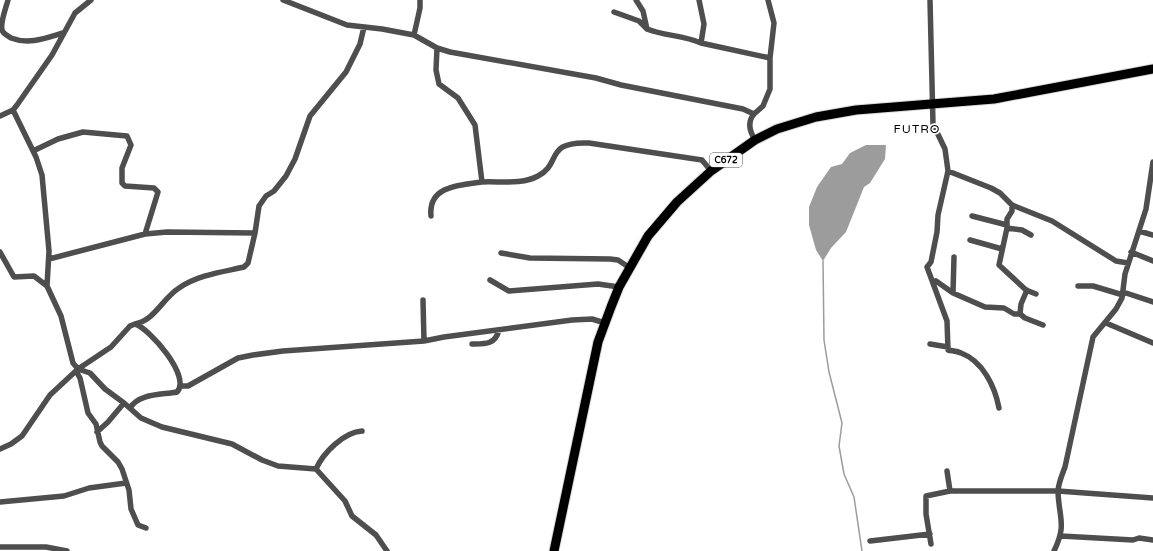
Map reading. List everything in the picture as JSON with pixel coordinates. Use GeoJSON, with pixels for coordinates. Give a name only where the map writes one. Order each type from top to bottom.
{"type":"FeatureCollection","features":[{"type":"Feature","properties":{"kind":"main road","name":"C672"},"geometry":{"type":"LineString","coordinates":[[554,551],[598,342],[619,287],[648,236],[677,202],[711,170],[755,140],[777,129],[839,112],[994,99],[1153,69]]}},
{"type":"Feature","properties":{"kind":"street"},"geometry":{"type":"LineString","coordinates":[[8,0],[2,24],[2,31],[4,34],[25,41],[38,40],[63,33]]}},
{"type":"Feature","properties":{"kind":"street"},"geometry":{"type":"LineString","coordinates":[[0,116],[13,110],[52,55],[76,12],[91,0]]}},
{"type":"Feature","properties":{"kind":"street"},"geometry":{"type":"LineString","coordinates":[[283,0],[333,20],[364,27],[414,35],[437,48],[485,59],[596,78],[685,99],[728,106],[754,114]]}},
{"type":"Feature","properties":{"kind":"street"},"geometry":{"type":"LineString","coordinates":[[414,35],[420,8],[420,0]]}},
{"type":"Feature","properties":{"kind":"street"},"geometry":{"type":"LineString","coordinates":[[636,0],[643,11],[647,29]]}},
{"type":"Feature","properties":{"kind":"street"},"geometry":{"type":"LineString","coordinates":[[699,0],[704,24],[701,43]]}},
{"type":"Feature","properties":{"kind":"street"},"geometry":{"type":"LineString","coordinates":[[755,140],[750,127],[750,120],[763,106],[769,96],[771,80],[770,58],[774,23],[768,0]]}},
{"type":"Feature","properties":{"kind":"street"},"geometry":{"type":"LineString","coordinates":[[930,0],[933,124],[945,149],[948,171],[938,215],[936,238],[931,262],[926,267],[947,321],[948,350],[967,356],[984,372],[993,387],[999,408]]}},
{"type":"Feature","properties":{"kind":"street"},"geometry":{"type":"LineString","coordinates":[[614,12],[639,21],[647,29],[655,32],[688,38],[701,43],[770,58]]}},
{"type":"Feature","properties":{"kind":"street"},"geometry":{"type":"LineString","coordinates":[[0,449],[11,444],[22,436],[50,395],[77,370],[111,347],[130,326],[144,322],[178,288],[195,280],[244,267],[248,263],[261,202],[266,196],[274,191],[286,176],[295,159],[310,116],[346,72],[360,44],[364,27]]}},
{"type":"Feature","properties":{"kind":"street"},"geometry":{"type":"LineString","coordinates":[[437,48],[436,70],[439,84],[458,98],[476,125],[482,182]]}},
{"type":"Feature","properties":{"kind":"street"},"geometry":{"type":"LineString","coordinates":[[13,110],[33,150],[42,181],[49,259],[47,286]]}},
{"type":"Feature","properties":{"kind":"street"},"geometry":{"type":"LineString","coordinates":[[33,150],[58,139],[83,132],[127,136],[130,145],[122,168],[122,183],[125,186],[154,188],[158,192],[146,234]]}},
{"type":"Feature","properties":{"kind":"street"},"geometry":{"type":"LineString","coordinates":[[431,216],[430,206],[432,200],[441,191],[482,182],[528,180],[538,176],[545,170],[558,150],[574,143],[588,143],[702,160],[711,170]]}},
{"type":"Feature","properties":{"kind":"street"},"geometry":{"type":"LineString","coordinates":[[1054,551],[1061,536],[1062,518],[1058,491],[1093,338],[1116,309],[1123,294],[1131,252],[1146,210],[1153,162]]}},
{"type":"Feature","properties":{"kind":"street"},"geometry":{"type":"LineString","coordinates":[[948,171],[991,188],[1000,193],[1012,205],[1052,221],[1116,260],[1128,263]]}},
{"type":"Feature","properties":{"kind":"street"},"geometry":{"type":"LineString","coordinates":[[1012,205],[1012,211],[1007,219],[999,265],[1027,290],[1036,294]]}},
{"type":"Feature","properties":{"kind":"street"},"geometry":{"type":"LineString","coordinates":[[972,216],[1031,234]]}},
{"type":"Feature","properties":{"kind":"street"},"geometry":{"type":"LineString","coordinates":[[1139,231],[1153,235]]}},
{"type":"Feature","properties":{"kind":"street"},"geometry":{"type":"LineString","coordinates":[[49,259],[146,234],[166,232],[254,233]]}},
{"type":"Feature","properties":{"kind":"street"},"geometry":{"type":"LineString","coordinates":[[970,240],[1002,250]]}},
{"type":"Feature","properties":{"kind":"street"},"geometry":{"type":"LineString","coordinates":[[0,252],[12,276],[16,278],[34,276],[47,286],[61,316],[70,355],[80,378],[88,413],[95,422],[102,446],[120,466],[126,482],[134,519],[138,525],[146,528]]}},
{"type":"Feature","properties":{"kind":"street"},"geometry":{"type":"LineString","coordinates":[[1131,252],[1153,261]]}},
{"type":"Feature","properties":{"kind":"street"},"geometry":{"type":"LineString","coordinates":[[501,253],[530,258],[610,259],[618,260],[630,268]]}},
{"type":"Feature","properties":{"kind":"street"},"geometry":{"type":"LineString","coordinates":[[954,256],[954,294]]}},
{"type":"Feature","properties":{"kind":"street"},"geometry":{"type":"LineString","coordinates":[[490,280],[509,291],[598,284],[619,287]]}},
{"type":"Feature","properties":{"kind":"street"},"geometry":{"type":"LineString","coordinates":[[936,281],[954,294],[985,307],[1004,308],[1014,314],[1020,314],[1025,318],[1044,325]]}},
{"type":"Feature","properties":{"kind":"street"},"geometry":{"type":"LineString","coordinates":[[1078,286],[1093,286],[1153,302]]}},
{"type":"Feature","properties":{"kind":"street"},"geometry":{"type":"LineString","coordinates":[[1020,314],[1021,304],[1027,290]]}},
{"type":"Feature","properties":{"kind":"street"},"geometry":{"type":"LineString","coordinates":[[422,300],[424,341]]}},
{"type":"Feature","properties":{"kind":"street"},"geometry":{"type":"LineString","coordinates":[[180,386],[188,386],[238,358],[253,355],[283,351],[424,341],[444,337],[586,319],[602,321],[605,323]]}},
{"type":"Feature","properties":{"kind":"street"},"geometry":{"type":"LineString","coordinates":[[1106,322],[1153,343]]}},
{"type":"Feature","properties":{"kind":"street"},"geometry":{"type":"LineString","coordinates":[[130,408],[138,400],[160,394],[178,392],[180,386],[178,373],[172,360],[143,329],[135,324]]}},
{"type":"Feature","properties":{"kind":"street"},"geometry":{"type":"LineString","coordinates":[[472,344],[491,343],[498,335],[499,330]]}},
{"type":"Feature","properties":{"kind":"street"},"geometry":{"type":"LineString","coordinates":[[930,344],[948,347]]}},
{"type":"Feature","properties":{"kind":"street"},"geometry":{"type":"LineString","coordinates":[[77,370],[90,373],[105,389],[148,422],[177,431],[232,444],[271,464],[291,468],[316,469],[345,501],[352,516],[376,535],[387,551]]}},
{"type":"Feature","properties":{"kind":"street"},"geometry":{"type":"LineString","coordinates":[[97,432],[108,422],[124,403]]}},
{"type":"Feature","properties":{"kind":"street"},"geometry":{"type":"LineString","coordinates":[[316,469],[321,458],[332,448],[349,435],[362,431]]}},
{"type":"Feature","properties":{"kind":"street"},"geometry":{"type":"LineString","coordinates":[[947,471],[950,491]]}},
{"type":"Feature","properties":{"kind":"street"},"geometry":{"type":"LineString","coordinates":[[0,502],[64,496],[89,488],[126,482]]}},
{"type":"Feature","properties":{"kind":"street"},"geometry":{"type":"LineString","coordinates":[[931,544],[926,514],[926,496],[950,491],[1058,491],[1153,498]]}},
{"type":"Feature","properties":{"kind":"street"},"geometry":{"type":"LineString","coordinates":[[870,541],[930,534]]}},
{"type":"Feature","properties":{"kind":"street"},"geometry":{"type":"LineString","coordinates":[[1061,536],[1133,540],[1139,538],[1153,540]]}},
{"type":"Feature","properties":{"kind":"street"},"geometry":{"type":"LineString","coordinates":[[0,547],[46,547],[67,551]]}},
{"type":"Feature","properties":{"kind":"shaded area"},"geometry":{"type":"Polygon","coordinates":[[[866,145],[886,145],[885,159],[870,183],[864,187],[846,232],[831,248],[823,261],[816,250],[809,225],[809,207],[817,187],[831,167],[842,164],[850,153],[866,145]]]}},
{"type":"Feature","properties":{"kind":"waterway"},"geometry":{"type":"LineString","coordinates":[[823,261],[824,340],[829,372],[842,423],[839,446],[844,474],[854,497],[862,551]]}},
{"type":"Feature","properties":{"kind":"district","name":"FUTRO"},"geometry":{"type":"Point","coordinates":[917,129]}}]}
